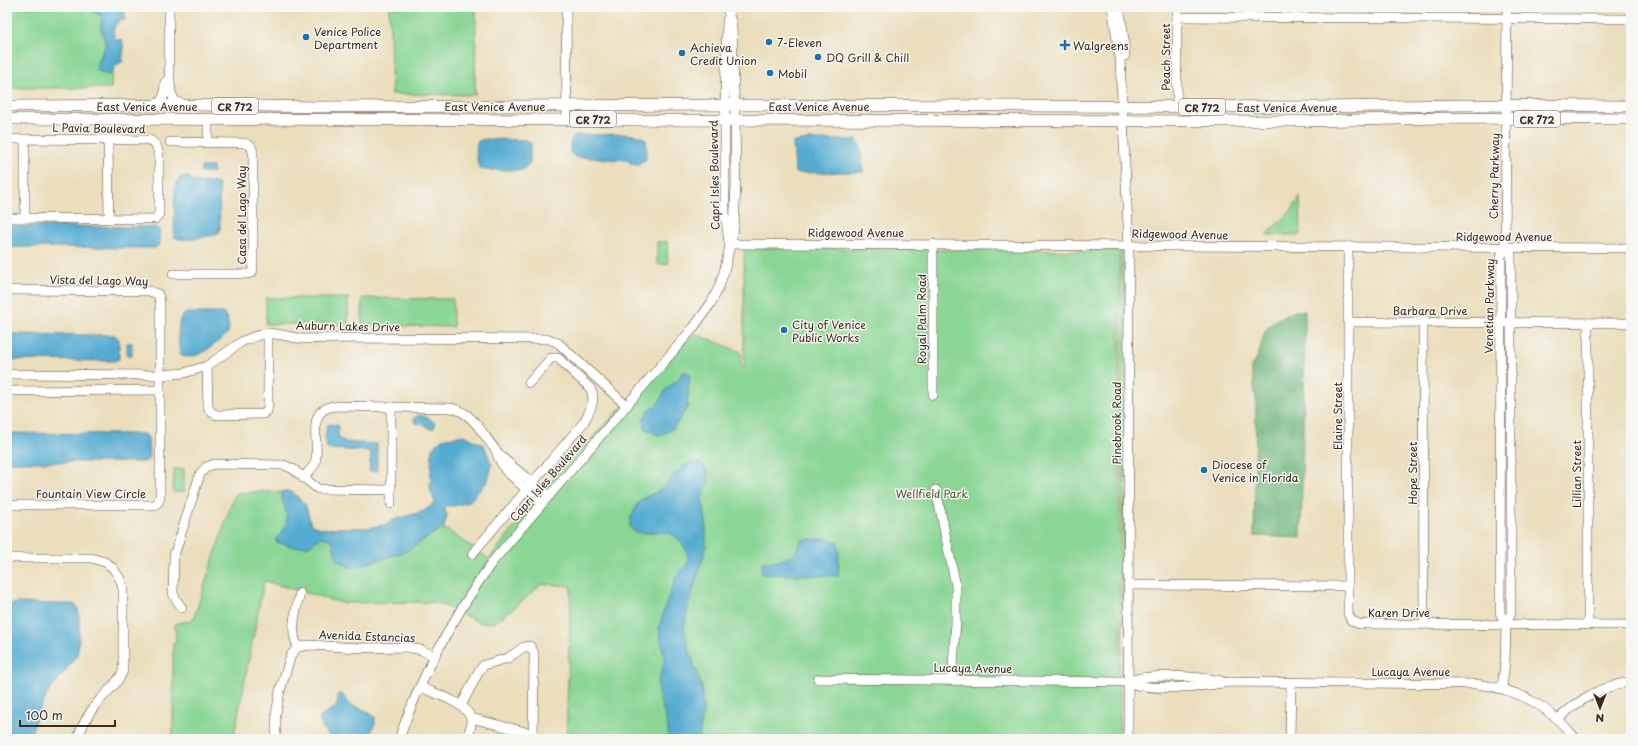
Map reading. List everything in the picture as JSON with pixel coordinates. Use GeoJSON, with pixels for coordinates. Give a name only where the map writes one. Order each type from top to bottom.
{"type":"FeatureCollection","features":[{"type":"Feature","properties":{"kind":"main road","name":"East Venice Avenue"},"geometry":{"type":"LineString","coordinates":[[10,104],[148,106],[1631,106]]}},
{"type":"Feature","properties":{"kind":"main road"},"geometry":{"type":"LineString","coordinates":[[353,120],[367,113],[441,112],[463,106]]}},
{"type":"Feature","properties":{"kind":"main road"},"geometry":{"type":"LineString","coordinates":[[860,119],[875,115],[926,114],[939,106]]}},
{"type":"Feature","properties":{"kind":"main road"},"geometry":{"type":"LineString","coordinates":[[932,119],[942,114],[973,112],[992,106]]}},
{"type":"Feature","properties":{"kind":"main road","name":"East Venice Avenue"},"geometry":{"type":"LineString","coordinates":[[7,119],[1631,119]]}},
{"type":"Feature","properties":{"kind":"street"},"geometry":{"type":"LineString","coordinates":[[169,7],[169,69],[171,91],[173,98],[182,104],[197,105]]}},
{"type":"Feature","properties":{"kind":"street"},"geometry":{"type":"LineString","coordinates":[[566,7],[567,119]]}},
{"type":"Feature","properties":{"kind":"street","name":"Pinebrook Road"},"geometry":{"type":"LineString","coordinates":[[1112,7],[1120,31]]}},
{"type":"Feature","properties":{"kind":"street","name":"Pinebrook Road"},"geometry":{"type":"LineString","coordinates":[[1119,7],[1126,91],[1122,107],[1129,246],[1128,739]]}},
{"type":"Feature","properties":{"kind":"street","name":"Cherry Parkway"},"geometry":{"type":"LineString","coordinates":[[1505,248],[1507,7]]}},
{"type":"Feature","properties":{"kind":"street","name":"Capri Isles Boulevard"},"geometry":{"type":"LineString","coordinates":[[399,739],[434,656],[466,600],[490,566],[694,327],[709,307],[722,279],[729,244],[725,214],[730,119],[732,26],[729,9]]}},
{"type":"Feature","properties":{"kind":"street"},"geometry":{"type":"LineString","coordinates":[[1177,12],[1631,19]]}},
{"type":"Feature","properties":{"kind":"street","name":"Peach Street"},"geometry":{"type":"LineString","coordinates":[[1177,12],[1177,107]]}},
{"type":"Feature","properties":{"kind":"street"},"geometry":{"type":"LineString","coordinates":[[148,106],[157,104],[164,98],[166,78],[169,69]]}},
{"type":"Feature","properties":{"kind":"street"},"geometry":{"type":"LineString","coordinates":[[208,120],[208,143]]}},
{"type":"Feature","properties":{"kind":"street","name":"L Pavia Boulevard"},"geometry":{"type":"LineString","coordinates":[[7,139],[150,140],[156,145],[159,154],[159,214],[157,218],[153,220],[7,218]]}},
{"type":"Feature","properties":{"kind":"street"},"geometry":{"type":"LineString","coordinates":[[25,139],[25,218]]}},
{"type":"Feature","properties":{"kind":"street"},"geometry":{"type":"LineString","coordinates":[[108,140],[109,219]]}},
{"type":"Feature","properties":{"kind":"street","name":"Casa del Lago Way"},"geometry":{"type":"LineString","coordinates":[[170,142],[244,143],[248,144],[253,149],[253,271],[248,274],[173,274]]}},
{"type":"Feature","properties":{"kind":"street","name":"Ridgewood Avenue"},"geometry":{"type":"LineString","coordinates":[[729,244],[1631,248]]}},
{"type":"Feature","properties":{"kind":"street","name":"Royal Palm Road"},"geometry":{"type":"LineString","coordinates":[[933,244],[933,394]]}},
{"type":"Feature","properties":{"kind":"street","name":"Elaine Street"},"geometry":{"type":"LineString","coordinates":[[1348,247],[1348,586]]}},
{"type":"Feature","properties":{"kind":"street","name":"Venetian Parkway"},"geometry":{"type":"LineString","coordinates":[[1502,688],[1505,662],[1506,625],[1512,613],[1510,254],[1505,248],[1501,256],[1500,322],[1500,613],[1506,625]]}},
{"type":"Feature","properties":{"kind":"street","name":"Vista del Lago Way"},"geometry":{"type":"LineString","coordinates":[[7,290],[149,291],[156,293],[159,296],[160,302],[160,375]]}},
{"type":"Feature","properties":{"kind":"street","name":"Barbara Drive"},"geometry":{"type":"LineString","coordinates":[[1349,322],[1631,323]]}},
{"type":"Feature","properties":{"kind":"street","name":"Hope Street"},"geometry":{"type":"LineString","coordinates":[[1423,322],[1424,624]]}},
{"type":"Feature","properties":{"kind":"street","name":"Lillian Street"},"geometry":{"type":"LineString","coordinates":[[1588,323],[1588,625]]}},
{"type":"Feature","properties":{"kind":"street"},"geometry":{"type":"LineString","coordinates":[[208,366],[208,407],[211,412],[217,415],[263,414],[267,411],[268,406],[268,334]]}},
{"type":"Feature","properties":{"kind":"street","name":"Auburn Lakes Drive"},"geometry":{"type":"LineString","coordinates":[[7,374],[160,375],[184,373],[208,366],[243,341],[256,336],[268,334],[302,339],[362,338],[552,340],[558,343],[627,406]]}},
{"type":"Feature","properties":{"kind":"street"},"geometry":{"type":"LineString","coordinates":[[472,554],[584,422],[591,410],[594,399],[590,388],[558,358],[551,358],[529,383]]}},
{"type":"Feature","properties":{"kind":"street","name":"Fountain View Circle"},"geometry":{"type":"LineString","coordinates":[[7,505],[150,506],[157,503],[160,496],[160,375]]}},
{"type":"Feature","properties":{"kind":"street"},"geometry":{"type":"LineString","coordinates":[[7,391],[160,390]]}},
{"type":"Feature","properties":{"kind":"street"},"geometry":{"type":"LineString","coordinates":[[303,478],[315,463],[317,420],[324,409],[334,406],[456,409],[464,412],[474,421],[496,451],[505,470],[542,504]]}},
{"type":"Feature","properties":{"kind":"street"},"geometry":{"type":"LineString","coordinates":[[391,407],[391,504]]}},
{"type":"Feature","properties":{"kind":"street"},"geometry":{"type":"LineString","coordinates":[[1500,423],[1511,423]]}},
{"type":"Feature","properties":{"kind":"street"},"geometry":{"type":"LineString","coordinates":[[496,451],[549,496]]}},
{"type":"Feature","properties":{"kind":"street"},"geometry":{"type":"LineString","coordinates":[[182,608],[173,593],[174,559],[202,470],[210,465],[281,465],[290,468],[318,489],[391,490]]}},
{"type":"Feature","properties":{"kind":"street"},"geometry":{"type":"LineString","coordinates":[[936,490],[956,590],[956,621],[952,680]]}},
{"type":"Feature","properties":{"kind":"street"},"geometry":{"type":"LineString","coordinates":[[1501,518],[1511,518]]}},
{"type":"Feature","properties":{"kind":"street"},"geometry":{"type":"LineString","coordinates":[[7,558],[91,558],[109,565],[116,571],[120,579],[123,594],[122,671],[117,682],[98,701],[88,715],[77,739]]}},
{"type":"Feature","properties":{"kind":"street"},"geometry":{"type":"LineString","coordinates":[[1128,585],[1348,586]]}},
{"type":"Feature","properties":{"kind":"street","name":"Karen Drive"},"geometry":{"type":"LineString","coordinates":[[1348,586],[1348,613],[1351,620],[1358,624],[1631,625]]}},
{"type":"Feature","properties":{"kind":"street"},"geometry":{"type":"LineString","coordinates":[[276,739],[276,714],[280,691],[291,655],[298,647],[294,637],[293,625],[300,593]]}},
{"type":"Feature","properties":{"kind":"street","name":"Avenida Estancias"},"geometry":{"type":"LineString","coordinates":[[298,647],[310,645],[359,648],[407,647],[421,650],[434,656]]}},
{"type":"Feature","properties":{"kind":"street"},"geometry":{"type":"LineString","coordinates":[[461,706],[478,671],[484,664],[508,658],[524,647],[530,646],[534,653],[533,736],[471,718]]}},
{"type":"Feature","properties":{"kind":"street","name":"Lucaya Avenue"},"geometry":{"type":"LineString","coordinates":[[818,679],[1128,682],[1140,677],[1198,677],[1229,682],[1466,683],[1502,688],[1532,701],[1558,719],[1576,739]]}},
{"type":"Feature","properties":{"kind":"street"},"geometry":{"type":"LineString","coordinates":[[1290,739],[1291,682]]}},
{"type":"Feature","properties":{"kind":"street"},"geometry":{"type":"LineString","coordinates":[[1558,719],[1584,697],[1606,687],[1631,682]]}},
{"type":"Feature","properties":{"kind":"street"},"geometry":{"type":"LineString","coordinates":[[420,687],[461,706],[467,711],[471,718],[467,739]]}},
{"type":"Feature","properties":{"kind":"green space"},"geometry":{"type":"Polygon","coordinates":[[[7,7],[89,7],[89,9],[102,17],[101,27],[106,44],[96,70],[106,74],[112,74],[111,88],[9,88],[7,7]]]}},
{"type":"Feature","properties":{"kind":"green space"},"geometry":{"type":"Polygon","coordinates":[[[389,7],[476,7],[475,95],[392,94],[389,7]]]}},
{"type":"Feature","properties":{"kind":"green space"},"geometry":{"type":"Polygon","coordinates":[[[1300,196],[1301,235],[1268,235],[1267,233],[1290,212],[1300,196]]]}},
{"type":"Feature","properties":{"kind":"green space"},"geometry":{"type":"Polygon","coordinates":[[[667,241],[668,264],[657,264],[657,242],[667,241]]]}},
{"type":"Feature","properties":{"kind":"green space"},"geometry":{"type":"Polygon","coordinates":[[[1126,247],[1125,543],[1122,654],[1121,249],[1126,247]]]}},
{"type":"Feature","properties":{"kind":"green space","name":"Wellfield Park"},"geometry":{"type":"Polygon","coordinates":[[[744,248],[1119,251],[1120,739],[566,739],[571,586],[542,584],[494,623],[481,623],[436,602],[342,603],[264,581],[235,731],[236,739],[173,739],[173,643],[176,641],[175,624],[192,620],[194,617],[234,496],[236,496],[237,493],[278,491],[278,493],[285,491],[292,492],[305,504],[311,524],[316,527],[328,529],[368,528],[385,525],[394,520],[424,511],[432,505],[444,508],[447,515],[443,531],[446,529],[489,559],[555,476],[694,333],[741,352],[741,368],[744,369],[744,248]]]}},
{"type":"Feature","properties":{"kind":"green space"},"geometry":{"type":"Polygon","coordinates":[[[266,298],[348,298],[348,324],[266,324],[266,298]]]}},
{"type":"Feature","properties":{"kind":"green space"},"geometry":{"type":"Polygon","coordinates":[[[362,298],[453,299],[453,327],[362,325],[362,298]]]}},
{"type":"Feature","properties":{"kind":"green space"},"geometry":{"type":"Polygon","coordinates":[[[1295,311],[1305,311],[1301,538],[1254,536],[1256,401],[1251,366],[1259,354],[1267,328],[1278,319],[1295,311]]]}},
{"type":"Feature","properties":{"kind":"green space"},"geometry":{"type":"Polygon","coordinates":[[[174,469],[184,469],[184,492],[173,492],[174,469]]]}},
{"type":"Feature","properties":{"kind":"water"},"geometry":{"type":"Polygon","coordinates":[[[89,7],[125,7],[125,20],[118,21],[113,30],[115,39],[122,40],[124,48],[122,62],[115,66],[112,74],[106,74],[96,70],[106,44],[101,27],[102,17],[89,9],[89,7]]]}},
{"type":"Feature","properties":{"kind":"water"},"geometry":{"type":"Polygon","coordinates":[[[626,134],[641,136],[646,140],[647,152],[645,160],[640,162],[639,165],[634,165],[626,160],[575,157],[570,153],[570,142],[577,135],[626,134]]]}},
{"type":"Feature","properties":{"kind":"water"},"geometry":{"type":"Polygon","coordinates":[[[485,139],[527,140],[531,143],[530,163],[523,170],[480,169],[476,148],[478,141],[485,139]]]}},
{"type":"Feature","properties":{"kind":"water"},"geometry":{"type":"Polygon","coordinates":[[[809,140],[857,140],[860,147],[863,172],[795,173],[793,142],[809,140]]]}},
{"type":"Feature","properties":{"kind":"water"},"geometry":{"type":"Polygon","coordinates":[[[201,167],[213,167],[213,172],[201,172],[201,167]]]}},
{"type":"Feature","properties":{"kind":"water"},"geometry":{"type":"Polygon","coordinates":[[[189,177],[198,182],[214,183],[219,185],[220,230],[218,234],[189,239],[178,239],[174,237],[175,186],[180,178],[189,177]]]}},
{"type":"Feature","properties":{"kind":"water"},"geometry":{"type":"Polygon","coordinates":[[[7,226],[156,227],[159,229],[160,244],[155,248],[7,247],[7,226]]]}},
{"type":"Feature","properties":{"kind":"water"},"geometry":{"type":"Polygon","coordinates":[[[187,313],[223,313],[228,322],[228,333],[213,346],[200,354],[188,357],[182,356],[179,345],[178,328],[181,318],[187,313]]]}},
{"type":"Feature","properties":{"kind":"water"},"geometry":{"type":"Polygon","coordinates":[[[7,334],[115,335],[119,339],[119,359],[114,361],[7,360],[7,334]]]}},
{"type":"Feature","properties":{"kind":"water"},"geometry":{"type":"Polygon","coordinates":[[[127,343],[132,343],[132,355],[127,355],[127,343]]]}},
{"type":"Feature","properties":{"kind":"water"},"geometry":{"type":"Polygon","coordinates":[[[682,372],[690,374],[687,408],[674,428],[660,436],[646,429],[643,420],[648,411],[657,405],[667,388],[678,380],[682,372]]]}},
{"type":"Feature","properties":{"kind":"water"},"geometry":{"type":"Polygon","coordinates":[[[417,416],[424,416],[431,420],[435,423],[434,428],[430,429],[423,424],[415,423],[413,419],[417,416]]]}},
{"type":"Feature","properties":{"kind":"water"},"geometry":{"type":"Polygon","coordinates":[[[330,424],[338,425],[339,438],[346,442],[377,444],[377,471],[369,471],[371,454],[368,451],[327,449],[325,437],[327,426],[330,424]]]}},
{"type":"Feature","properties":{"kind":"water"},"geometry":{"type":"Polygon","coordinates":[[[7,433],[145,434],[148,437],[149,459],[144,462],[7,462],[7,433]]]}},
{"type":"Feature","properties":{"kind":"water"},"geometry":{"type":"Polygon","coordinates":[[[464,435],[484,445],[492,465],[488,481],[469,502],[454,506],[446,506],[444,508],[447,515],[444,527],[405,552],[352,568],[337,560],[332,540],[322,537],[309,546],[295,547],[276,542],[276,538],[284,528],[287,519],[281,497],[281,492],[285,491],[292,492],[305,504],[311,524],[316,527],[328,529],[368,528],[385,525],[394,520],[424,511],[435,503],[430,489],[432,448],[442,439],[464,435]]]}},
{"type":"Feature","properties":{"kind":"water"},"geometry":{"type":"Polygon","coordinates":[[[693,462],[700,463],[706,468],[709,480],[702,499],[706,520],[706,548],[688,607],[684,629],[702,687],[703,711],[699,739],[668,739],[668,727],[658,692],[658,681],[664,663],[664,654],[659,629],[663,612],[676,578],[685,567],[688,557],[684,546],[677,538],[663,532],[635,532],[630,528],[630,520],[638,503],[642,499],[662,489],[685,465],[693,462]]]}},
{"type":"Feature","properties":{"kind":"water"},"geometry":{"type":"Polygon","coordinates":[[[825,539],[838,542],[838,576],[762,574],[762,562],[781,560],[791,556],[795,552],[801,540],[825,539]]]}},
{"type":"Feature","properties":{"kind":"water"},"geometry":{"type":"Polygon","coordinates":[[[16,603],[73,604],[78,607],[79,612],[79,639],[77,655],[48,693],[36,717],[30,739],[7,739],[8,609],[10,605],[16,603]]]}},
{"type":"Feature","properties":{"kind":"water"},"geometry":{"type":"Polygon","coordinates":[[[338,694],[342,694],[351,705],[367,711],[375,717],[373,730],[364,739],[333,739],[324,730],[320,718],[337,706],[338,694]]]}},
{"type":"Feature","properties":{"kind":"place","name":"Venice Police Department"},"geometry":{"type":"Point","coordinates":[306,37]}},
{"type":"Feature","properties":{"kind":"place","name":"7-Eleven"},"geometry":{"type":"Point","coordinates":[769,42]}},
{"type":"Feature","properties":{"kind":"place","name":"Walgreens"},"geometry":{"type":"Point","coordinates":[1065,45]}},
{"type":"Feature","properties":{"kind":"place","name":"Achieva Credit Union"},"geometry":{"type":"Point","coordinates":[682,53]}},
{"type":"Feature","properties":{"kind":"place","name":"DQ Grill & Chill"},"geometry":{"type":"Point","coordinates":[818,57]}},
{"type":"Feature","properties":{"kind":"place","name":"Mobil"},"geometry":{"type":"Point","coordinates":[770,73]}},
{"type":"Feature","properties":{"kind":"place","name":"City of Venice Public Works"},"geometry":{"type":"Point","coordinates":[784,330]}},
{"type":"Feature","properties":{"kind":"place","name":"Diocese of Venice in Florida"},"geometry":{"type":"Point","coordinates":[1204,470]}}]}
